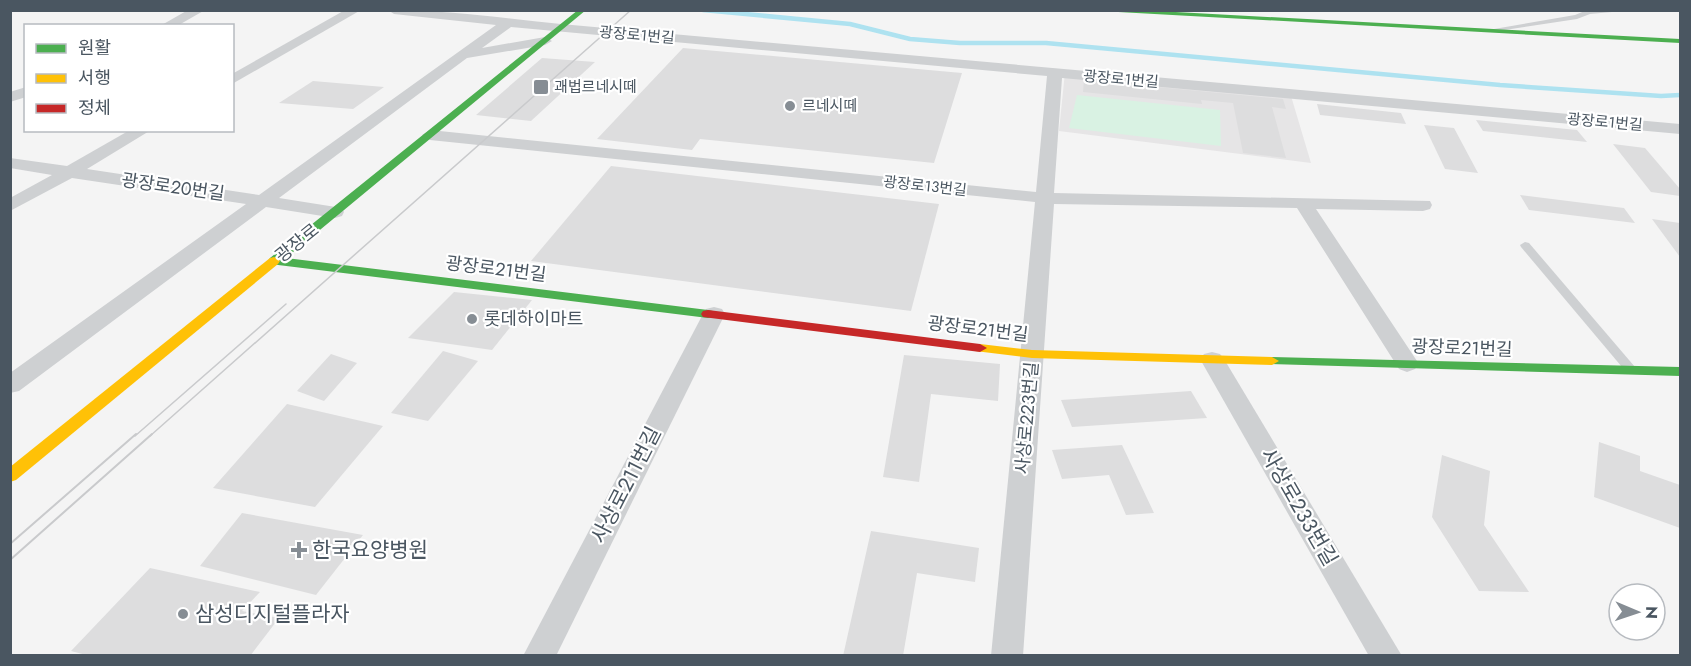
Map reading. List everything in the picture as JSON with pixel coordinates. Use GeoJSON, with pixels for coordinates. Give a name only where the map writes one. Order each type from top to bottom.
{"type":"FeatureCollection","features":[{"type":"Feature","properties":{"kind":"main road","name":"광장로"},"geometry":{"type":"LineString","coordinates":[[10,476],[583,10]]}},
{"type":"Feature","properties":{"kind":"main road"},"geometry":{"type":"LineString","coordinates":[[1085,10],[1680,41]]}},
{"type":"Feature","properties":{"kind":"main road","name":"광장로21번길"},"geometry":{"type":"LineString","coordinates":[[276,260],[1032,354],[1680,372]]}},
{"type":"Feature","properties":{"kind":"street"},"geometry":{"type":"LineString","coordinates":[[170,24],[199,10]]}},
{"type":"Feature","properties":{"kind":"street"},"geometry":{"type":"LineString","coordinates":[[234,79],[355,10]]}},
{"type":"Feature","properties":{"kind":"street","name":"광장로1번길"},"geometry":{"type":"LineString","coordinates":[[394,10],[1055,73],[1680,129]]}},
{"type":"Feature","properties":{"kind":"street"},"geometry":{"type":"LineString","coordinates":[[10,385],[510,21]]}},
{"type":"Feature","properties":{"kind":"street"},"geometry":{"type":"LineString","coordinates":[[463,55],[545,41]]}},
{"type":"Feature","properties":{"kind":"street","name":"사상로223번길"},"geometry":{"type":"LineString","coordinates":[[1007,656],[1055,73]]}},
{"type":"Feature","properties":{"kind":"street"},"geometry":{"type":"LineString","coordinates":[[10,98],[24,92]]}},
{"type":"Feature","properties":{"kind":"street"},"geometry":{"type":"LineString","coordinates":[[10,206],[140,132]]}},
{"type":"Feature","properties":{"kind":"street","name":"광장로13번길"},"geometry":{"type":"LineString","coordinates":[[430,135],[1045,198],[1423,205]]}},
{"type":"Feature","properties":{"kind":"street","name":"광장로20번길"},"geometry":{"type":"LineString","coordinates":[[10,163],[335,212]]}},
{"type":"Feature","properties":{"kind":"street"},"geometry":{"type":"LineString","coordinates":[[1302,202],[1407,364]]}},
{"type":"Feature","properties":{"kind":"street","name":"사상로211번길"},"geometry":{"type":"LineString","coordinates":[[538,656],[714,314]]}},
{"type":"Feature","properties":{"kind":"street","name":"사상로233번길"},"geometry":{"type":"LineString","coordinates":[[1212,359],[1386,656]]}},
{"type":"Feature","properties":{"kind":"lane"},"geometry":{"type":"LineString","coordinates":[[1485,31],[1589,12],[1631,10]]}},
{"type":"Feature","properties":{"kind":"lane"},"geometry":{"type":"LineString","coordinates":[[1525,245],[1631,370]]}},
{"type":"Feature","properties":{"kind":"shaded area"},"geometry":{"type":"Polygon","coordinates":[[[1065,72],[1291,96],[1311,163],[1059,131],[1065,72]]]}},
{"type":"Feature","properties":{"kind":"green space"},"geometry":{"type":"Polygon","coordinates":[[[1077,95],[1220,110],[1221,146],[1069,128],[1077,95]]]}},
{"type":"Feature","properties":{"kind":"building","name":"르네시떼"},"geometry":{"type":"Polygon","coordinates":[[[683,48],[962,73],[934,163],[700,139],[692,150],[597,139],[683,48]]]}},
{"type":"Feature","properties":{"kind":"building"},"geometry":{"type":"Polygon","coordinates":[[[542,58],[595,62],[531,121],[476,115],[542,58]]]}},
{"type":"Feature","properties":{"kind":"building"},"geometry":{"type":"Polygon","coordinates":[[[1084,80],[1283,99],[1286,109],[1272,107],[1286,158],[1243,153],[1233,103],[1201,100],[1202,104],[1083,92],[1084,80]]]}},
{"type":"Feature","properties":{"kind":"building"},"geometry":{"type":"Polygon","coordinates":[[[313,81],[384,87],[353,109],[279,103],[313,81]]]}},
{"type":"Feature","properties":{"kind":"building"},"geometry":{"type":"Polygon","coordinates":[[[1317,104],[1401,113],[1406,124],[1320,115],[1317,104]]]}},
{"type":"Feature","properties":{"kind":"building"},"geometry":{"type":"Polygon","coordinates":[[[1476,120],[1577,130],[1587,142],[1483,131],[1476,120]]]}},
{"type":"Feature","properties":{"kind":"building"},"geometry":{"type":"Polygon","coordinates":[[[1424,125],[1454,128],[1478,173],[1445,169],[1424,125]]]}},
{"type":"Feature","properties":{"kind":"building"},"geometry":{"type":"Polygon","coordinates":[[[1613,144],[1645,148],[1680,189],[1680,196],[1651,192],[1613,144]]]}},
{"type":"Feature","properties":{"kind":"building"},"geometry":{"type":"Polygon","coordinates":[[[611,166],[939,204],[911,311],[531,261],[611,166]]]}},
{"type":"Feature","properties":{"kind":"building"},"geometry":{"type":"Polygon","coordinates":[[[1520,195],[1624,208],[1635,223],[1529,210],[1520,195]]]}},
{"type":"Feature","properties":{"kind":"building"},"geometry":{"type":"Polygon","coordinates":[[[1652,219],[1680,223],[1680,257],[1652,219]]]}},
{"type":"Feature","properties":{"kind":"building","name":"롯데하이마트"},"geometry":{"type":"Polygon","coordinates":[[[454,292],[532,300],[492,350],[408,338],[454,292]]]}},
{"type":"Feature","properties":{"kind":"building"},"geometry":{"type":"Polygon","coordinates":[[[443,351],[478,361],[428,421],[391,413],[443,351]]]}},
{"type":"Feature","properties":{"kind":"building"},"geometry":{"type":"Polygon","coordinates":[[[331,354],[357,363],[324,401],[297,391],[331,354]]]}},
{"type":"Feature","properties":{"kind":"building"},"geometry":{"type":"Polygon","coordinates":[[[904,355],[1000,364],[998,401],[931,394],[919,482],[883,477],[904,355]]]}},
{"type":"Feature","properties":{"kind":"building"},"geometry":{"type":"Polygon","coordinates":[[[1191,391],[1207,418],[1072,427],[1061,400],[1191,391]]]}},
{"type":"Feature","properties":{"kind":"building"},"geometry":{"type":"Polygon","coordinates":[[[287,404],[383,426],[315,507],[213,488],[287,404]]]}},
{"type":"Feature","properties":{"kind":"building"},"geometry":{"type":"Polygon","coordinates":[[[1599,442],[1640,456],[1640,471],[1680,485],[1680,528],[1594,497],[1599,442]]]}},
{"type":"Feature","properties":{"kind":"building"},"geometry":{"type":"Polygon","coordinates":[[[1122,445],[1154,513],[1126,515],[1109,475],[1062,479],[1052,450],[1122,445]]]}},
{"type":"Feature","properties":{"kind":"building"},"geometry":{"type":"Polygon","coordinates":[[[1442,455],[1490,471],[1484,525],[1529,592],[1479,591],[1432,517],[1442,455]]]}},
{"type":"Feature","properties":{"kind":"building"},"geometry":{"type":"Polygon","coordinates":[[[242,513],[363,535],[316,595],[200,566],[242,513]]]}},
{"type":"Feature","properties":{"kind":"building"},"geometry":{"type":"Polygon","coordinates":[[[871,531],[979,548],[975,582],[917,573],[903,656],[843,656],[871,531]]]}},
{"type":"Feature","properties":{"kind":"building","name":"삼성디지털플라자"},"geometry":{"type":"Polygon","coordinates":[[[150,568],[260,592],[242,611],[279,618],[250,656],[90,656],[71,651],[150,568]]]}},
{"type":"Feature","properties":{"kind":"waterway"},"geometry":{"type":"LineString","coordinates":[[703,10],[850,24],[910,39],[960,43],[1046,43],[1500,85],[1661,96],[1680,95]]}},
{"type":"Feature","properties":{"kind":"tram line"},"geometry":{"type":"LineString","coordinates":[[150,436],[631,10]]}},
{"type":"Feature","properties":{"kind":"tram line"},"geometry":{"type":"LineString","coordinates":[[135,436],[286,304]]}},
{"type":"Feature","properties":{"kind":"tram line"},"geometry":{"type":"LineString","coordinates":[[10,544],[136,434]]}},
{"type":"Feature","properties":{"kind":"tram line"},"geometry":{"type":"LineString","coordinates":[[10,560],[152,434]]}},
{"type":"Feature","properties":{"kind":"traffic: fast"},"geometry":{"type":"LineString","coordinates":[[274,261],[583,10]]}},
{"type":"Feature","properties":{"kind":"traffic: fast"},"geometry":{"type":"LineString","coordinates":[[1085,10],[1680,41]]}},
{"type":"Feature","properties":{"kind":"traffic: fast"},"geometry":{"type":"LineString","coordinates":[[276,260],[708,314]]}},
{"type":"Feature","properties":{"kind":"traffic: fast"},"geometry":{"type":"LineString","coordinates":[[1272,361],[1680,372]]}},
{"type":"Feature","properties":{"kind":"traffic: slow"},"geometry":{"type":"LineString","coordinates":[[10,476],[274,261]]}},
{"type":"Feature","properties":{"kind":"traffic: slow"},"geometry":{"type":"LineString","coordinates":[[980,348],[1032,354],[1272,361]]}},
{"type":"Feature","properties":{"kind":"traffic: jam"},"geometry":{"type":"LineString","coordinates":[[708,314],[980,348]]}},
{"type":"Feature","properties":{"kind":"place","name":"괘법르네시떼"},"geometry":{"type":"Point","coordinates":[541,87]}},
{"type":"Feature","properties":{"kind":"place","name":"르네시떼"},"geometry":{"type":"Point","coordinates":[790,106]}},
{"type":"Feature","properties":{"kind":"place","name":"롯데하이마트"},"geometry":{"type":"Point","coordinates":[472,319]}},
{"type":"Feature","properties":{"kind":"place","name":"한국요양병원"},"geometry":{"type":"Point","coordinates":[299,550]}},
{"type":"Feature","properties":{"kind":"place","name":"삼성디지털플라자"},"geometry":{"type":"Point","coordinates":[183,614]}}]}
